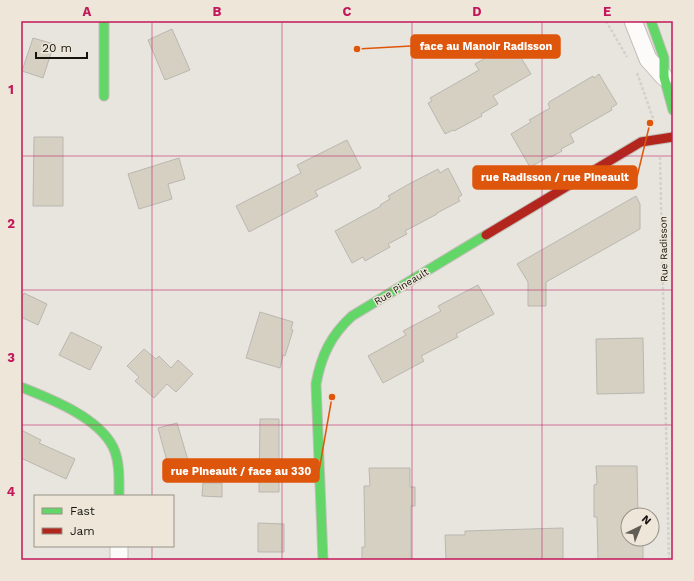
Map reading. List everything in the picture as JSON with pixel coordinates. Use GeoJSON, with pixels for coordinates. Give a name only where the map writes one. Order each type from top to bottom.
{"type":"FeatureCollection","features":[{"type":"Feature","properties":{"kind":"street"},"geometry":{"type":"LineString","coordinates":[[104,21],[104,96]]}},
{"type":"Feature","properties":{"kind":"street"},"geometry":{"type":"LineString","coordinates":[[633,21],[648,59],[664,77]]}},
{"type":"Feature","properties":{"kind":"street"},"geometry":{"type":"LineString","coordinates":[[651,21],[664,58],[664,77],[673,110]]}},
{"type":"Feature","properties":{"kind":"street","name":"Rue Pineault"},"geometry":{"type":"LineString","coordinates":[[322,560],[316,384],[319,366],[324,353],[338,330],[362,309],[641,142],[673,137]]}},
{"type":"Feature","properties":{"kind":"street"},"geometry":{"type":"LineString","coordinates":[[21,388],[50,400],[86,419],[101,430],[110,442],[116,458],[119,495]]}},
{"type":"Feature","properties":{"kind":"street"},"geometry":{"type":"LineString","coordinates":[[119,547],[119,560]]}},
{"type":"Feature","properties":{"kind":"path"},"geometry":{"type":"LineString","coordinates":[[606,21],[630,60]]}},
{"type":"Feature","properties":{"kind":"path"},"geometry":{"type":"LineString","coordinates":[[635,69],[654,121]]}},
{"type":"Feature","properties":{"kind":"path","name":"Rue Radisson"},"geometry":{"type":"LineString","coordinates":[[660,154],[669,560]]}},
{"type":"Feature","properties":{"kind":"building"},"geometry":{"type":"Polygon","coordinates":[[[172,29],[190,70],[165,80],[148,40],[172,29]]]}},
{"type":"Feature","properties":{"kind":"building"},"geometry":{"type":"Polygon","coordinates":[[[33,38],[54,44],[43,78],[22,71],[33,38]]]}},
{"type":"Feature","properties":{"kind":"building"},"geometry":{"type":"Polygon","coordinates":[[[512,43],[531,74],[493,96],[498,104],[481,114],[482,116],[454,131],[453,130],[445,134],[428,103],[432,101],[430,98],[479,70],[475,64],[512,43]]]}},
{"type":"Feature","properties":{"kind":"building"},"geometry":{"type":"Polygon","coordinates":[[[599,74],[617,104],[611,108],[612,110],[570,134],[574,142],[561,149],[562,151],[530,167],[511,134],[531,122],[529,120],[550,108],[548,104],[549,102],[599,74]]]}},
{"type":"Feature","properties":{"kind":"building"},"geometry":{"type":"Polygon","coordinates":[[[34,137],[63,137],[63,206],[33,206],[34,137]]]}},
{"type":"Feature","properties":{"kind":"building"},"geometry":{"type":"Polygon","coordinates":[[[347,140],[361,168],[315,191],[318,196],[249,232],[236,206],[301,173],[297,165],[347,140]]]}},
{"type":"Feature","properties":{"kind":"building"},"geometry":{"type":"Polygon","coordinates":[[[179,158],[185,179],[168,184],[172,199],[139,209],[128,174],[179,158]]]}},
{"type":"Feature","properties":{"kind":"building"},"geometry":{"type":"Polygon","coordinates":[[[448,168],[462,195],[458,198],[460,201],[405,231],[407,234],[388,244],[390,247],[365,261],[363,257],[352,263],[335,231],[381,206],[380,205],[390,199],[388,196],[409,184],[438,169],[440,173],[448,168]]]}},
{"type":"Feature","properties":{"kind":"building"},"geometry":{"type":"Polygon","coordinates":[[[636,196],[640,204],[640,229],[546,282],[546,306],[528,306],[528,282],[517,264],[636,196]]]}},
{"type":"Feature","properties":{"kind":"building"},"geometry":{"type":"Polygon","coordinates":[[[478,285],[494,314],[456,334],[458,337],[421,356],[424,361],[383,383],[368,356],[406,335],[403,331],[441,311],[438,306],[478,285]]]}},
{"type":"Feature","properties":{"kind":"building"},"geometry":{"type":"Polygon","coordinates":[[[24,293],[47,304],[38,325],[21,317],[21,301],[24,293]]]}},
{"type":"Feature","properties":{"kind":"building"},"geometry":{"type":"Polygon","coordinates":[[[260,312],[293,322],[291,329],[293,330],[285,356],[283,355],[280,368],[246,358],[260,312]]]}},
{"type":"Feature","properties":{"kind":"building"},"geometry":{"type":"Polygon","coordinates":[[[71,332],[102,347],[90,370],[59,355],[71,332]]]}},
{"type":"Feature","properties":{"kind":"building"},"geometry":{"type":"Polygon","coordinates":[[[643,338],[644,393],[597,394],[596,339],[643,338]]]}},
{"type":"Feature","properties":{"kind":"building"},"geometry":{"type":"Polygon","coordinates":[[[144,349],[156,359],[159,356],[171,368],[178,360],[193,374],[176,392],[167,384],[154,398],[135,381],[139,377],[127,366],[144,349]]]}},
{"type":"Feature","properties":{"kind":"building"},"geometry":{"type":"Polygon","coordinates":[[[260,419],[279,419],[279,492],[259,492],[260,419]]]}},
{"type":"Feature","properties":{"kind":"building"},"geometry":{"type":"Polygon","coordinates":[[[177,423],[190,467],[170,472],[158,428],[177,423]]]}},
{"type":"Feature","properties":{"kind":"building"},"geometry":{"type":"Polygon","coordinates":[[[21,430],[41,440],[39,443],[75,459],[66,479],[21,458],[21,430]]]}},
{"type":"Feature","properties":{"kind":"building"},"geometry":{"type":"Polygon","coordinates":[[[596,466],[637,466],[638,507],[620,507],[620,547],[643,547],[643,560],[598,560],[597,517],[594,517],[594,485],[597,484],[596,466]]]}},
{"type":"Feature","properties":{"kind":"building"},"geometry":{"type":"Polygon","coordinates":[[[369,468],[410,468],[410,487],[415,487],[415,506],[411,506],[411,560],[362,560],[362,547],[365,547],[364,486],[370,486],[369,468]]]}},
{"type":"Feature","properties":{"kind":"building"},"geometry":{"type":"Polygon","coordinates":[[[203,483],[222,483],[222,497],[202,496],[203,483]]]}},
{"type":"Feature","properties":{"kind":"building"},"geometry":{"type":"Polygon","coordinates":[[[258,523],[284,524],[284,552],[258,552],[258,523]]]}},
{"type":"Feature","properties":{"kind":"building"},"geometry":{"type":"Polygon","coordinates":[[[563,528],[563,560],[446,560],[445,535],[465,535],[465,531],[563,528]]]}},
{"type":"Feature","properties":{"kind":"traffic: fast"},"geometry":{"type":"LineString","coordinates":[[104,21],[104,96]]}},
{"type":"Feature","properties":{"kind":"traffic: fast"},"geometry":{"type":"LineString","coordinates":[[651,21],[664,58],[664,77],[673,110]]}},
{"type":"Feature","properties":{"kind":"traffic: fast"},"geometry":{"type":"LineString","coordinates":[[323,560],[316,384],[321,364],[328,347],[338,331],[352,316],[486,235]]}},
{"type":"Feature","properties":{"kind":"traffic: fast"},"geometry":{"type":"LineString","coordinates":[[21,387],[73,410],[97,427],[106,436],[113,447],[117,458],[119,471],[119,495]]}},
{"type":"Feature","properties":{"kind":"traffic: jam"},"geometry":{"type":"LineString","coordinates":[[486,235],[641,142],[673,137]]}},
{"type":"Feature","properties":{"kind":"place","name":"face au Manoir Radisson"},"geometry":{"type":"Point","coordinates":[357,49]}},
{"type":"Feature","properties":{"kind":"place","name":"rue Radisson / rue Pineault"},"geometry":{"type":"Point","coordinates":[650,123]}},
{"type":"Feature","properties":{"kind":"place","name":"rue Pineault / face au 330"},"geometry":{"type":"Point","coordinates":[332,397]}}]}
